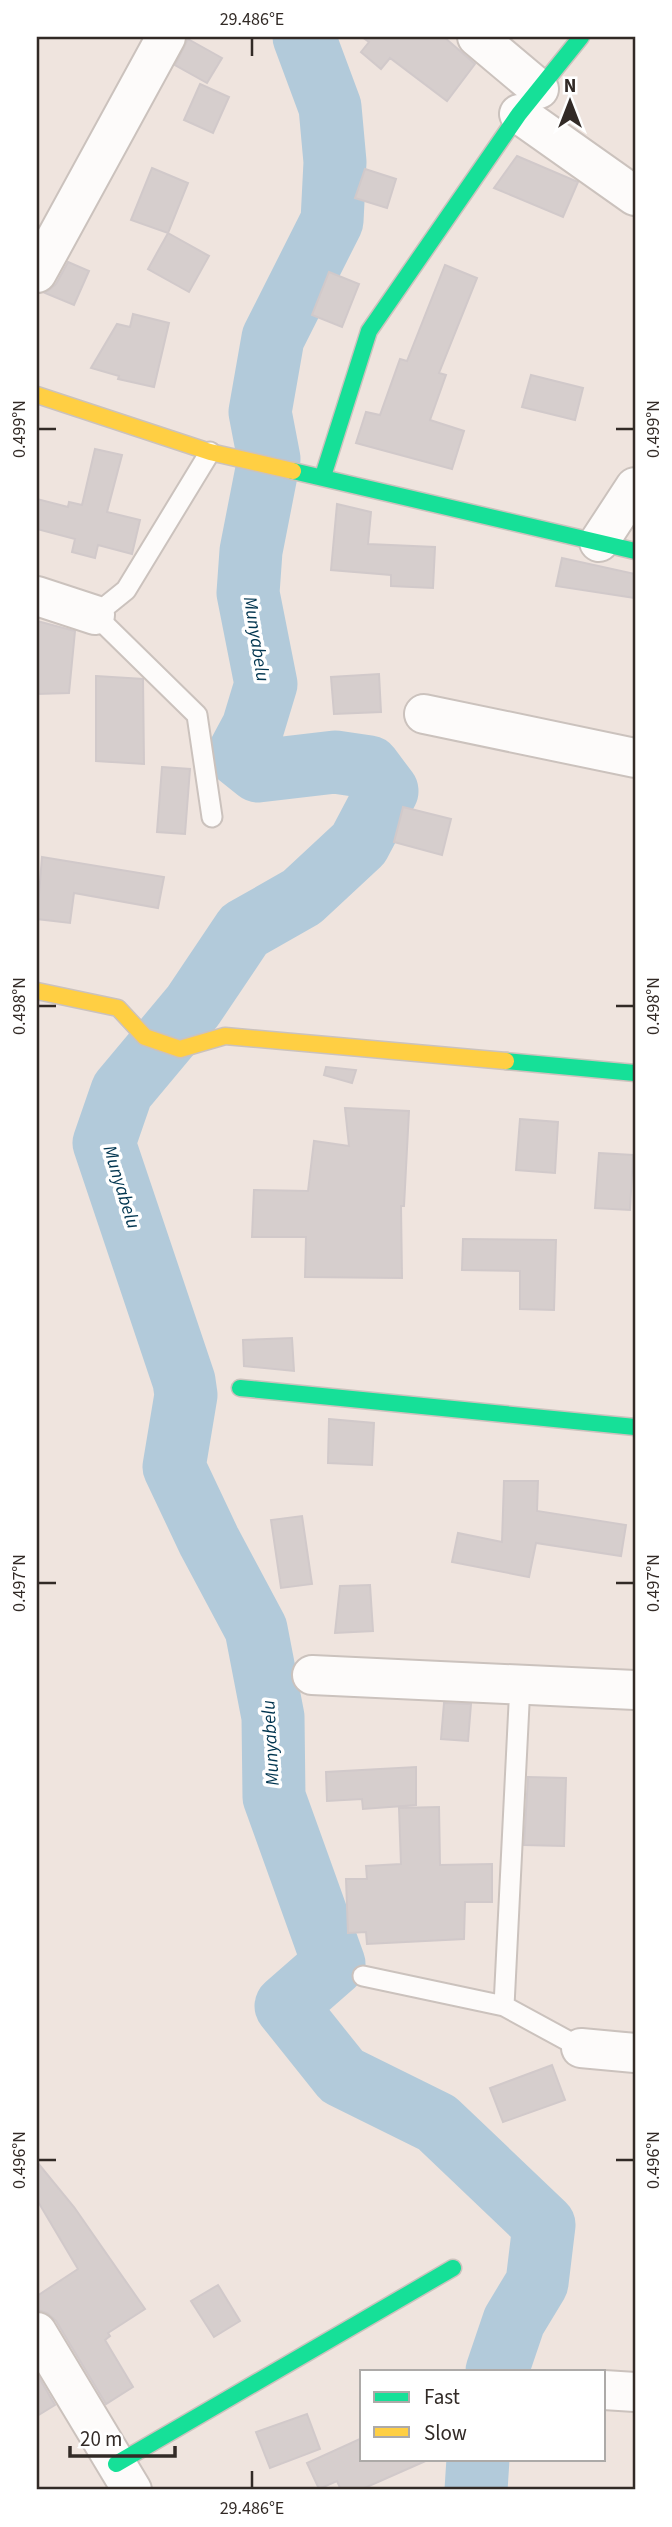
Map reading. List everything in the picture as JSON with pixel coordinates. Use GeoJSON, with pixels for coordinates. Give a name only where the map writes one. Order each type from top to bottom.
{"type":"FeatureCollection","features":[{"type":"Feature","properties":{"kind":"street"},"geometry":{"type":"LineString","coordinates":[[37,272],[166,37]]}},
{"type":"Feature","properties":{"kind":"street"},"geometry":{"type":"LineString","coordinates":[[477,37],[529,102],[635,196]]}},
{"type":"Feature","properties":{"kind":"street"},"geometry":{"type":"LineString","coordinates":[[323,476],[369,331],[529,102],[581,37]]}},
{"type":"Feature","properties":{"kind":"street"},"geometry":{"type":"LineString","coordinates":[[37,395],[210,452],[323,476],[617,547],[635,487]]}},
{"type":"Feature","properties":{"kind":"street"},"geometry":{"type":"LineString","coordinates":[[37,596],[95,615]]}},
{"type":"Feature","properties":{"kind":"street"},"geometry":{"type":"LineString","coordinates":[[424,714],[635,758]]}},
{"type":"Feature","properties":{"kind":"street"},"geometry":{"type":"LineString","coordinates":[[37,991],[118,1008],[145,1037],[180,1049],[225,1036],[635,1073]]}},
{"type":"Feature","properties":{"kind":"street"},"geometry":{"type":"LineString","coordinates":[[240,1388],[635,1427]]}},
{"type":"Feature","properties":{"kind":"street"},"geometry":{"type":"LineString","coordinates":[[312,1675],[635,1690]]}},
{"type":"Feature","properties":{"kind":"street"},"geometry":{"type":"LineString","coordinates":[[580,2048],[635,2053]]}},
{"type":"Feature","properties":{"kind":"street"},"geometry":{"type":"LineString","coordinates":[[37,2332],[124,2477],[453,2268]]}},
{"type":"Feature","properties":{"kind":"street"},"geometry":{"type":"LineString","coordinates":[[606,2390],[635,2392]]}},
{"type":"Feature","properties":{"kind":"lane"},"geometry":{"type":"LineString","coordinates":[[210,452],[126,590],[95,615],[197,715],[212,817]]}},
{"type":"Feature","properties":{"kind":"lane"},"geometry":{"type":"LineString","coordinates":[[504,2006],[520,1684]]}},
{"type":"Feature","properties":{"kind":"lane"},"geometry":{"type":"LineString","coordinates":[[363,1976],[504,2006],[580,2048]]}},
{"type":"Feature","properties":{"kind":"building"},"geometry":{"type":"Polygon","coordinates":[[[362,37],[444,37],[475,64],[447,101],[390,58],[381,69],[361,52],[369,42],[362,37]]]}},
{"type":"Feature","properties":{"kind":"building"},"geometry":{"type":"Polygon","coordinates":[[[188,39],[222,58],[207,83],[175,65],[188,39]]]}},
{"type":"Feature","properties":{"kind":"building"},"geometry":{"type":"Polygon","coordinates":[[[200,84],[229,97],[213,133],[184,120],[200,84]]]}},
{"type":"Feature","properties":{"kind":"building"},"geometry":{"type":"Polygon","coordinates":[[[517,156],[578,182],[563,217],[494,188],[517,156]]]}},
{"type":"Feature","properties":{"kind":"building"},"geometry":{"type":"Polygon","coordinates":[[[152,168],[188,183],[168,233],[131,220],[152,168]]]}},
{"type":"Feature","properties":{"kind":"building"},"geometry":{"type":"Polygon","coordinates":[[[365,169],[396,179],[387,208],[355,198],[365,169]]]}},
{"type":"Feature","properties":{"kind":"building"},"geometry":{"type":"Polygon","coordinates":[[[168,233],[209,256],[189,292],[148,269],[168,233]]]}},
{"type":"Feature","properties":{"kind":"building"},"geometry":{"type":"Polygon","coordinates":[[[68,262],[89,271],[74,305],[45,293],[56,284],[68,262]]]}},
{"type":"Feature","properties":{"kind":"building"},"geometry":{"type":"Polygon","coordinates":[[[445,265],[477,278],[439,373],[446,375],[430,420],[464,431],[452,469],[356,443],[366,412],[380,415],[400,359],[407,361],[445,265]]]}},
{"type":"Feature","properties":{"kind":"building"},"geometry":{"type":"Polygon","coordinates":[[[329,272],[359,284],[342,327],[312,315],[329,272]]]}},
{"type":"Feature","properties":{"kind":"building"},"geometry":{"type":"Polygon","coordinates":[[[133,314],[169,323],[154,387],[118,379],[119,376],[91,368],[117,324],[130,327],[133,314]]]}},
{"type":"Feature","properties":{"kind":"building"},"geometry":{"type":"Polygon","coordinates":[[[531,375],[583,388],[575,420],[522,407],[531,375]]]}},
{"type":"Feature","properties":{"kind":"building"},"geometry":{"type":"Polygon","coordinates":[[[95,449],[122,455],[107,512],[140,520],[132,554],[98,545],[95,558],[72,552],[75,539],[37,529],[37,499],[68,507],[69,502],[82,505],[95,449]]]}},
{"type":"Feature","properties":{"kind":"building"},"geometry":{"type":"Polygon","coordinates":[[[337,504],[371,512],[368,544],[435,547],[433,588],[391,586],[391,575],[331,570],[337,504]]]}},
{"type":"Feature","properties":{"kind":"building"},"geometry":{"type":"Polygon","coordinates":[[[562,558],[635,574],[635,598],[556,586],[562,558]]]}},
{"type":"Feature","properties":{"kind":"building"},"geometry":{"type":"Polygon","coordinates":[[[37,621],[75,631],[69,693],[37,694],[37,621]]]}},
{"type":"Feature","properties":{"kind":"building"},"geometry":{"type":"Polygon","coordinates":[[[379,674],[381,712],[334,714],[331,677],[379,674]]]}},
{"type":"Feature","properties":{"kind":"building"},"geometry":{"type":"Polygon","coordinates":[[[96,676],[143,679],[144,764],[96,761],[96,676]]]}},
{"type":"Feature","properties":{"kind":"building"},"geometry":{"type":"Polygon","coordinates":[[[162,767],[190,769],[185,834],[157,832],[162,767]]]}},
{"type":"Feature","properties":{"kind":"building"},"geometry":{"type":"Polygon","coordinates":[[[403,807],[451,819],[442,855],[394,842],[403,807]]]}},
{"type":"Feature","properties":{"kind":"building"},"geometry":{"type":"Polygon","coordinates":[[[42,857],[164,877],[158,908],[74,893],[70,923],[37,919],[42,857]]]}},
{"type":"Feature","properties":{"kind":"building"},"geometry":{"type":"Polygon","coordinates":[[[326,1067],[356,1070],[352,1083],[324,1075],[326,1067]]]}},
{"type":"Feature","properties":{"kind":"building"},"geometry":{"type":"Polygon","coordinates":[[[345,1108],[409,1111],[404,1206],[401,1206],[402,1278],[305,1277],[306,1237],[252,1237],[254,1190],[308,1191],[314,1141],[349,1146],[345,1108]]]}},
{"type":"Feature","properties":{"kind":"building"},"geometry":{"type":"Polygon","coordinates":[[[520,1119],[558,1122],[555,1173],[516,1170],[520,1119]]]}},
{"type":"Feature","properties":{"kind":"building"},"geometry":{"type":"Polygon","coordinates":[[[599,1153],[633,1155],[630,1210],[595,1208],[599,1153]]]}},
{"type":"Feature","properties":{"kind":"building"},"geometry":{"type":"Polygon","coordinates":[[[463,1239],[556,1240],[554,1310],[520,1309],[520,1271],[462,1270],[463,1239]]]}},
{"type":"Feature","properties":{"kind":"building"},"geometry":{"type":"Polygon","coordinates":[[[292,1338],[294,1371],[244,1366],[243,1340],[292,1338]]]}},
{"type":"Feature","properties":{"kind":"building"},"geometry":{"type":"Polygon","coordinates":[[[329,1419],[374,1423],[372,1465],[328,1463],[329,1419]]]}},
{"type":"Feature","properties":{"kind":"building"},"geometry":{"type":"Polygon","coordinates":[[[504,1481],[538,1481],[537,1511],[626,1525],[621,1556],[536,1543],[529,1577],[452,1562],[458,1533],[502,1542],[504,1481]]]}},
{"type":"Feature","properties":{"kind":"building"},"geometry":{"type":"Polygon","coordinates":[[[302,1516],[312,1584],[281,1588],[271,1520],[302,1516]]]}},
{"type":"Feature","properties":{"kind":"building"},"geometry":{"type":"Polygon","coordinates":[[[370,1585],[373,1631],[335,1633],[340,1586],[370,1585]]]}},
{"type":"Feature","properties":{"kind":"building"},"geometry":{"type":"Polygon","coordinates":[[[444,1703],[471,1704],[468,1741],[441,1739],[444,1703]]]}},
{"type":"Feature","properties":{"kind":"building"},"geometry":{"type":"Polygon","coordinates":[[[416,1767],[416,1805],[363,1809],[362,1799],[327,1801],[326,1772],[416,1767]]]}},
{"type":"Feature","properties":{"kind":"building"},"geometry":{"type":"Polygon","coordinates":[[[528,1777],[566,1778],[564,1846],[524,1845],[528,1777]]]}},
{"type":"Feature","properties":{"kind":"building"},"geometry":{"type":"Polygon","coordinates":[[[439,1807],[440,1865],[492,1864],[492,1902],[465,1902],[464,1939],[367,1944],[366,1932],[348,1933],[346,1879],[367,1879],[366,1866],[401,1864],[399,1808],[439,1807]]]}},
{"type":"Feature","properties":{"kind":"building"},"geometry":{"type":"Polygon","coordinates":[[[552,2065],[565,2100],[503,2122],[490,2088],[552,2065]]]}},
{"type":"Feature","properties":{"kind":"building"},"geometry":{"type":"Polygon","coordinates":[[[37,2162],[74,2207],[145,2309],[108,2333],[110,2336],[105,2340],[133,2387],[106,2404],[56,2321],[47,2313],[37,2310],[37,2296],[78,2269],[37,2200],[37,2162]]]}},
{"type":"Feature","properties":{"kind":"building"},"geometry":{"type":"Polygon","coordinates":[[[218,2285],[240,2321],[214,2337],[191,2301],[218,2285]]]}},
{"type":"Feature","properties":{"kind":"building"},"geometry":{"type":"Polygon","coordinates":[[[37,2374],[55,2405],[37,2416],[37,2374]]]}},
{"type":"Feature","properties":{"kind":"building"},"geometry":{"type":"Polygon","coordinates":[[[307,2414],[320,2449],[270,2468],[256,2432],[307,2414]]]}},
{"type":"Feature","properties":{"kind":"building"},"geometry":{"type":"Polygon","coordinates":[[[360,2439],[360,2460],[428,2460],[360,2490],[341,2490],[337,2481],[319,2489],[307,2463],[360,2439]]]}},
{"type":"Feature","properties":{"kind":"waterway","name":"Munyabelu"},"geometry":{"type":"LineString","coordinates":[[304,37],[330,107],[335,162],[332,221],[273,338],[260,412],[269,459],[251,551],[248,593],[266,684],[253,727],[238,755],[258,771],[335,762],[369,767],[387,791],[359,844],[302,897],[244,930],[193,1006],[122,1091],[104,1143],[184,1381],[186,1395],[174,1467],[209,1541],[256,1629],[273,1717],[274,1797],[334,1964],[286,2006],[342,2076],[437,2123],[544,2225],[537,2283],[514,2321],[497,2370]]}},
{"type":"Feature","properties":{"kind":"waterway","name":"Munyabelu"},"geometry":{"type":"LineString","coordinates":[[476,2490],[478,2460]]}},
{"type":"Feature","properties":{"kind":"traffic: fast"},"geometry":{"type":"LineString","coordinates":[[323,476],[369,331],[519,114],[581,37]]}},
{"type":"Feature","properties":{"kind":"traffic: fast"},"geometry":{"type":"LineString","coordinates":[[293,471],[635,551]]}},
{"type":"Feature","properties":{"kind":"traffic: fast"},"geometry":{"type":"LineString","coordinates":[[506,1061],[635,1073]]}},
{"type":"Feature","properties":{"kind":"traffic: fast"},"geometry":{"type":"LineString","coordinates":[[240,1388],[635,1427]]}},
{"type":"Feature","properties":{"kind":"traffic: fast"},"geometry":{"type":"LineString","coordinates":[[116,2464],[453,2268]]}},
{"type":"Feature","properties":{"kind":"traffic: slow"},"geometry":{"type":"LineString","coordinates":[[37,395],[210,452],[293,471]]}},
{"type":"Feature","properties":{"kind":"traffic: slow"},"geometry":{"type":"LineString","coordinates":[[37,991],[118,1008],[145,1037],[180,1049],[225,1036],[506,1061]]}}]}
